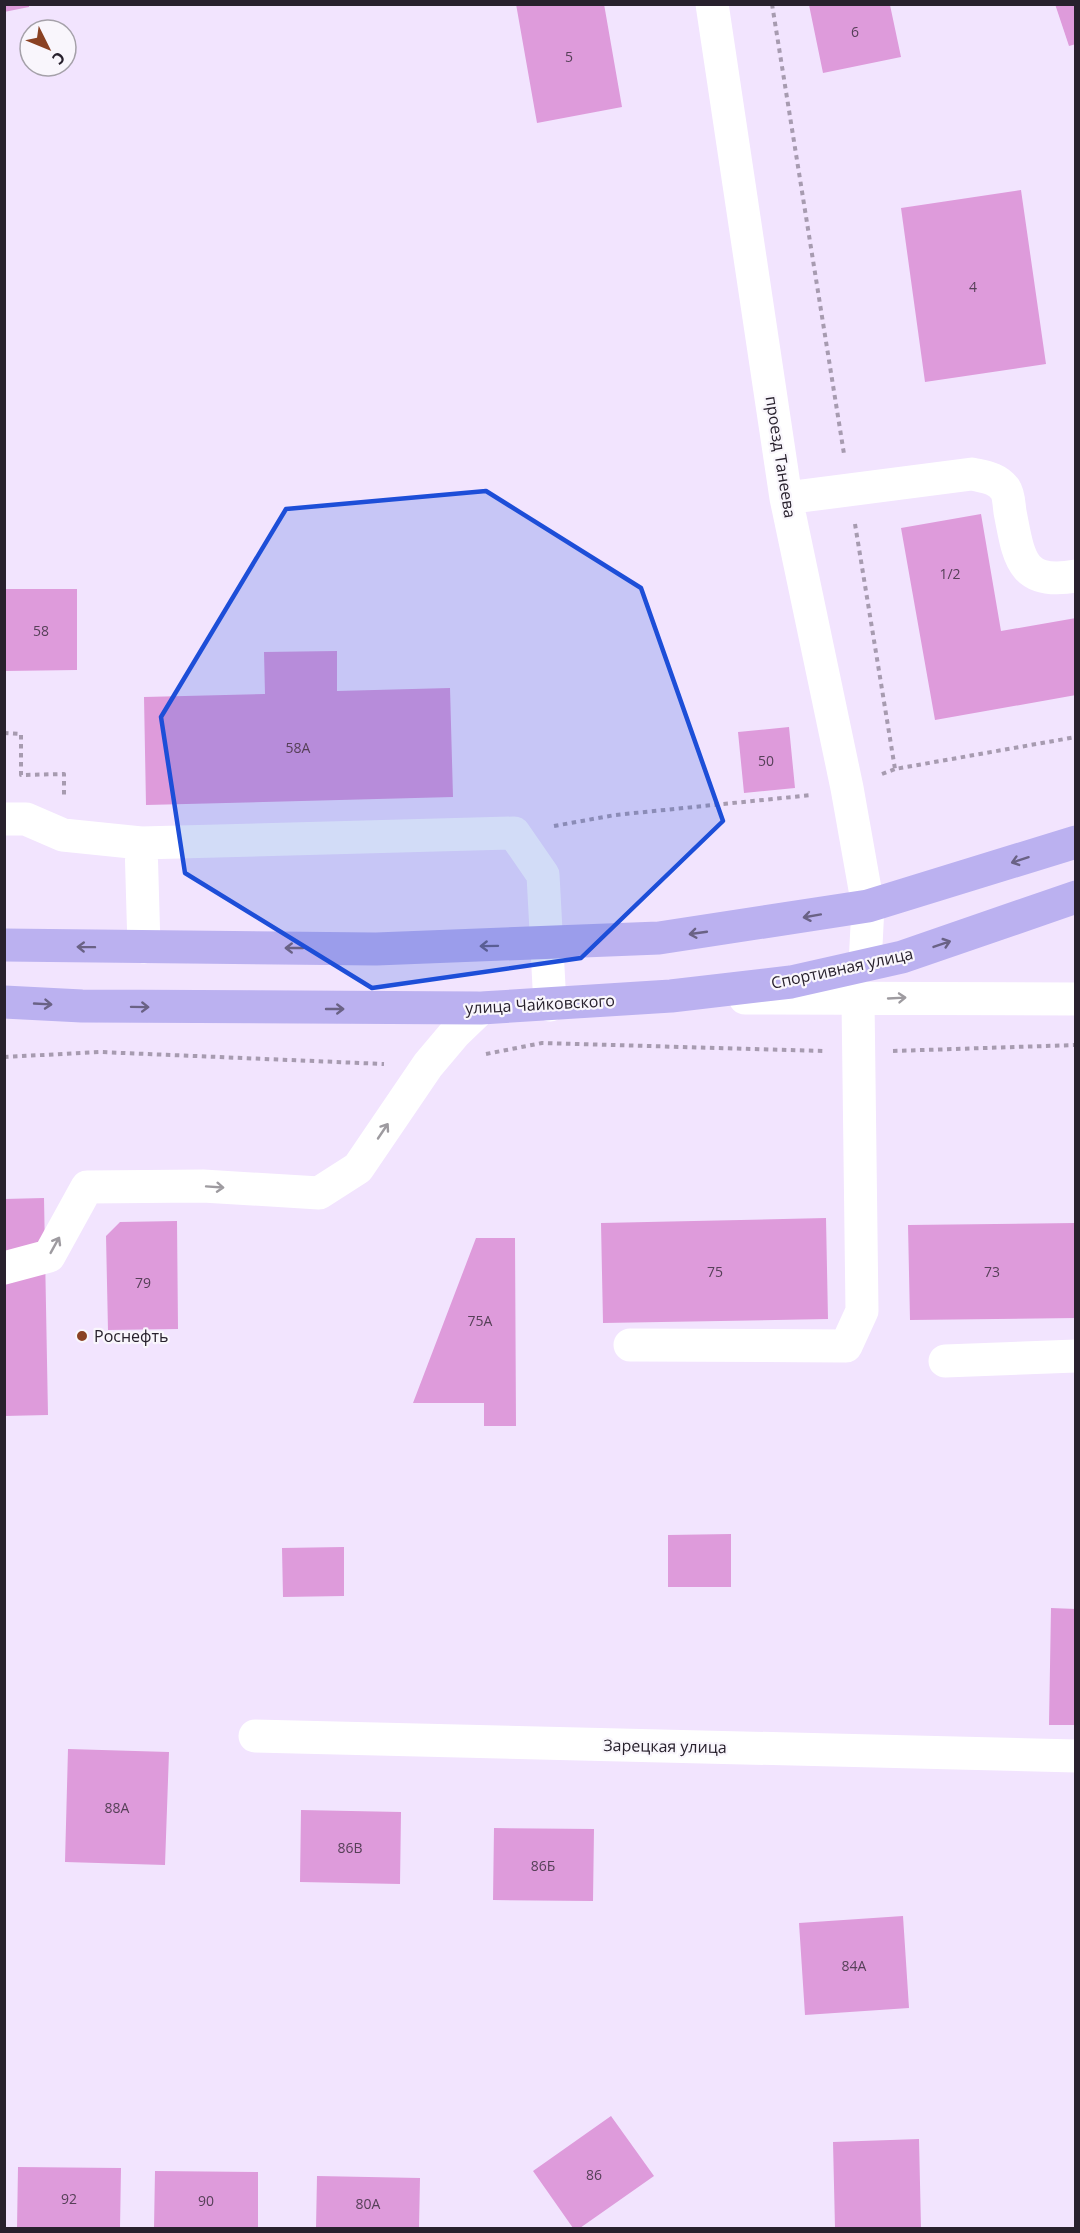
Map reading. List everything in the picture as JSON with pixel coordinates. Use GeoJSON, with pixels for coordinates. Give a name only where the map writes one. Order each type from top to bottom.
{"type":"FeatureCollection","features":[{"type":"Feature","properties":{"kind":"highway"},"geometry":{"type":"LineString","coordinates":[[4,945],[376,949],[659,938],[756,925],[868,906],[1076,842]]}},
{"type":"Feature","properties":{"kind":"highway","name":"Спортивная улица"},"geometry":{"type":"LineString","coordinates":[[671,996],[791,982],[902,957],[1076,897]]}},
{"type":"Feature","properties":{"kind":"highway","name":"улица Чайковского"},"geometry":{"type":"LineString","coordinates":[[4,1002],[82,1006],[481,1008],[671,996]]}},
{"type":"Feature","properties":{"kind":"street","name":"проезд Танеева"},"geometry":{"type":"LineString","coordinates":[[712,4],[786,498],[847,788],[868,906],[865,965]]}},
{"type":"Feature","properties":{"kind":"street"},"geometry":{"type":"LineString","coordinates":[[786,498],[972,474],[994,479],[1006,491],[1019,555],[1028,571],[1041,578],[1057,579],[1076,576]]}},
{"type":"Feature","properties":{"kind":"street"},"geometry":{"type":"LineString","coordinates":[[4,819],[26,819],[63,835],[141,843],[514,832],[543,875],[550,1005]]}},
{"type":"Feature","properties":{"kind":"street"},"geometry":{"type":"LineString","coordinates":[[141,843],[144,947]]}},
{"type":"Feature","properties":{"kind":"street","name":"улица Чайковского"},"geometry":{"type":"LineString","coordinates":[[671,996],[858,1000],[915,997],[1076,999]]}},
{"type":"Feature","properties":{"kind":"street"},"geometry":{"type":"LineString","coordinates":[[630,1345],[846,1346],[862,1311],[858,1000]]}},
{"type":"Feature","properties":{"kind":"street"},"geometry":{"type":"LineString","coordinates":[[4,1268],[49,1256],[87,1186],[203,1186],[319,1193],[358,1168],[428,1065],[455,1033],[481,1008]]}},
{"type":"Feature","properties":{"kind":"street"},"geometry":{"type":"LineString","coordinates":[[945,1361],[1076,1356]]}},
{"type":"Feature","properties":{"kind":"street","name":"Зарецкая улица"},"geometry":{"type":"LineString","coordinates":[[255,1736],[1076,1756]]}},
{"type":"Feature","properties":{"kind":"path"},"geometry":{"type":"LineString","coordinates":[[4,733],[21,734],[21,775],[64,774],[63,835]]}},
{"type":"Feature","properties":{"kind":"path"},"geometry":{"type":"LineString","coordinates":[[514,832],[615,815],[803,796],[847,788]]}},
{"type":"Feature","properties":{"kind":"path"},"geometry":{"type":"LineString","coordinates":[[485,1054],[542,1043],[860,1052],[1076,1045]]}},
{"type":"Feature","properties":{"kind":"path"},"geometry":{"type":"LineString","coordinates":[[4,1057],[100,1052],[428,1065]]}},
{"type":"Feature","properties":{"kind":"highlighted area"},"geometry":{"type":"Polygon","coordinates":[[[486,491],[641,588],[723,821],[581,958],[372,988],[185,873],[161,717],[286,509],[486,491]]]}},
{"type":"Feature","properties":{"kind":"building"},"geometry":{"type":"Polygon","coordinates":[[[4,4],[29,4],[29,7],[4,12],[4,4]]]}},
{"type":"Feature","properties":{"kind":"building"},"geometry":{"type":"Polygon","coordinates":[[[516,4],[604,4],[622,107],[537,123],[516,4]]]}},
{"type":"Feature","properties":{"kind":"building"},"geometry":{"type":"Polygon","coordinates":[[[1055,4],[1076,4],[1076,44],[1069,46],[1055,4]]]}},
{"type":"Feature","properties":{"kind":"building"},"geometry":{"type":"Polygon","coordinates":[[[809,5],[890,5],[901,57],[823,73],[809,5]]]}},
{"type":"Feature","properties":{"kind":"building"},"geometry":{"type":"Polygon","coordinates":[[[1021,190],[1046,364],[925,382],[901,208],[1021,190]]]}},
{"type":"Feature","properties":{"kind":"building"},"geometry":{"type":"Polygon","coordinates":[[[981,514],[1001,631],[1076,618],[1076,695],[935,720],[901,528],[981,514]]]}},
{"type":"Feature","properties":{"kind":"building"},"geometry":{"type":"Polygon","coordinates":[[[4,589],[77,589],[77,670],[4,671],[4,589]]]}},
{"type":"Feature","properties":{"kind":"building"},"geometry":{"type":"Polygon","coordinates":[[[337,651],[337,691],[450,688],[453,797],[146,805],[144,697],[265,694],[264,652],[337,651]]]}},
{"type":"Feature","properties":{"kind":"building"},"geometry":{"type":"Polygon","coordinates":[[[789,727],[795,788],[744,793],[738,732],[789,727]]]}},
{"type":"Feature","properties":{"kind":"building"},"geometry":{"type":"Polygon","coordinates":[[[44,1198],[48,1415],[4,1416],[4,1199],[44,1198]]]}},
{"type":"Feature","properties":{"kind":"building"},"geometry":{"type":"Polygon","coordinates":[[[826,1218],[828,1319],[603,1323],[601,1223],[826,1218]]]}},
{"type":"Feature","properties":{"kind":"building"},"geometry":{"type":"Polygon","coordinates":[[[177,1221],[178,1329],[108,1330],[106,1236],[120,1222],[177,1221]]]}},
{"type":"Feature","properties":{"kind":"building"},"geometry":{"type":"Polygon","coordinates":[[[1076,1223],[1076,1318],[910,1320],[908,1225],[1076,1223]]]}},
{"type":"Feature","properties":{"kind":"building"},"geometry":{"type":"Polygon","coordinates":[[[476,1238],[515,1238],[516,1426],[484,1426],[484,1403],[413,1403],[476,1238]]]}},
{"type":"Feature","properties":{"kind":"building"},"geometry":{"type":"Polygon","coordinates":[[[731,1534],[731,1587],[668,1587],[668,1535],[731,1534]]]}},
{"type":"Feature","properties":{"kind":"building"},"geometry":{"type":"Polygon","coordinates":[[[344,1547],[344,1596],[283,1597],[282,1548],[344,1547]]]}},
{"type":"Feature","properties":{"kind":"building"},"geometry":{"type":"Polygon","coordinates":[[[1051,1608],[1076,1609],[1076,1725],[1049,1725],[1051,1608]]]}},
{"type":"Feature","properties":{"kind":"building"},"geometry":{"type":"Polygon","coordinates":[[[68,1749],[169,1752],[165,1865],[65,1862],[68,1749]]]}},
{"type":"Feature","properties":{"kind":"building"},"geometry":{"type":"Polygon","coordinates":[[[301,1810],[401,1812],[400,1884],[300,1882],[301,1810]]]}},
{"type":"Feature","properties":{"kind":"building"},"geometry":{"type":"Polygon","coordinates":[[[494,1828],[594,1829],[593,1901],[493,1900],[494,1828]]]}},
{"type":"Feature","properties":{"kind":"building"},"geometry":{"type":"Polygon","coordinates":[[[903,1916],[909,2008],[805,2015],[799,1923],[903,1916]]]}},
{"type":"Feature","properties":{"kind":"building"},"geometry":{"type":"Polygon","coordinates":[[[611,2116],[654,2176],[580,2228],[573,2228],[533,2171],[611,2116]]]}},
{"type":"Feature","properties":{"kind":"building"},"geometry":{"type":"Polygon","coordinates":[[[919,2139],[921,2228],[835,2228],[833,2142],[919,2139]]]}},
{"type":"Feature","properties":{"kind":"building"},"geometry":{"type":"Polygon","coordinates":[[[18,2167],[121,2168],[120,2228],[17,2228],[18,2167]]]}},
{"type":"Feature","properties":{"kind":"building"},"geometry":{"type":"Polygon","coordinates":[[[155,2171],[258,2172],[258,2228],[154,2228],[155,2171]]]}},
{"type":"Feature","properties":{"kind":"building"},"geometry":{"type":"Polygon","coordinates":[[[317,2176],[420,2178],[419,2228],[316,2228],[317,2176]]]}},
{"type":"Feature","properties":{"kind":"place","name":"Роснефть"},"geometry":{"type":"Point","coordinates":[82,1336]}}]}
